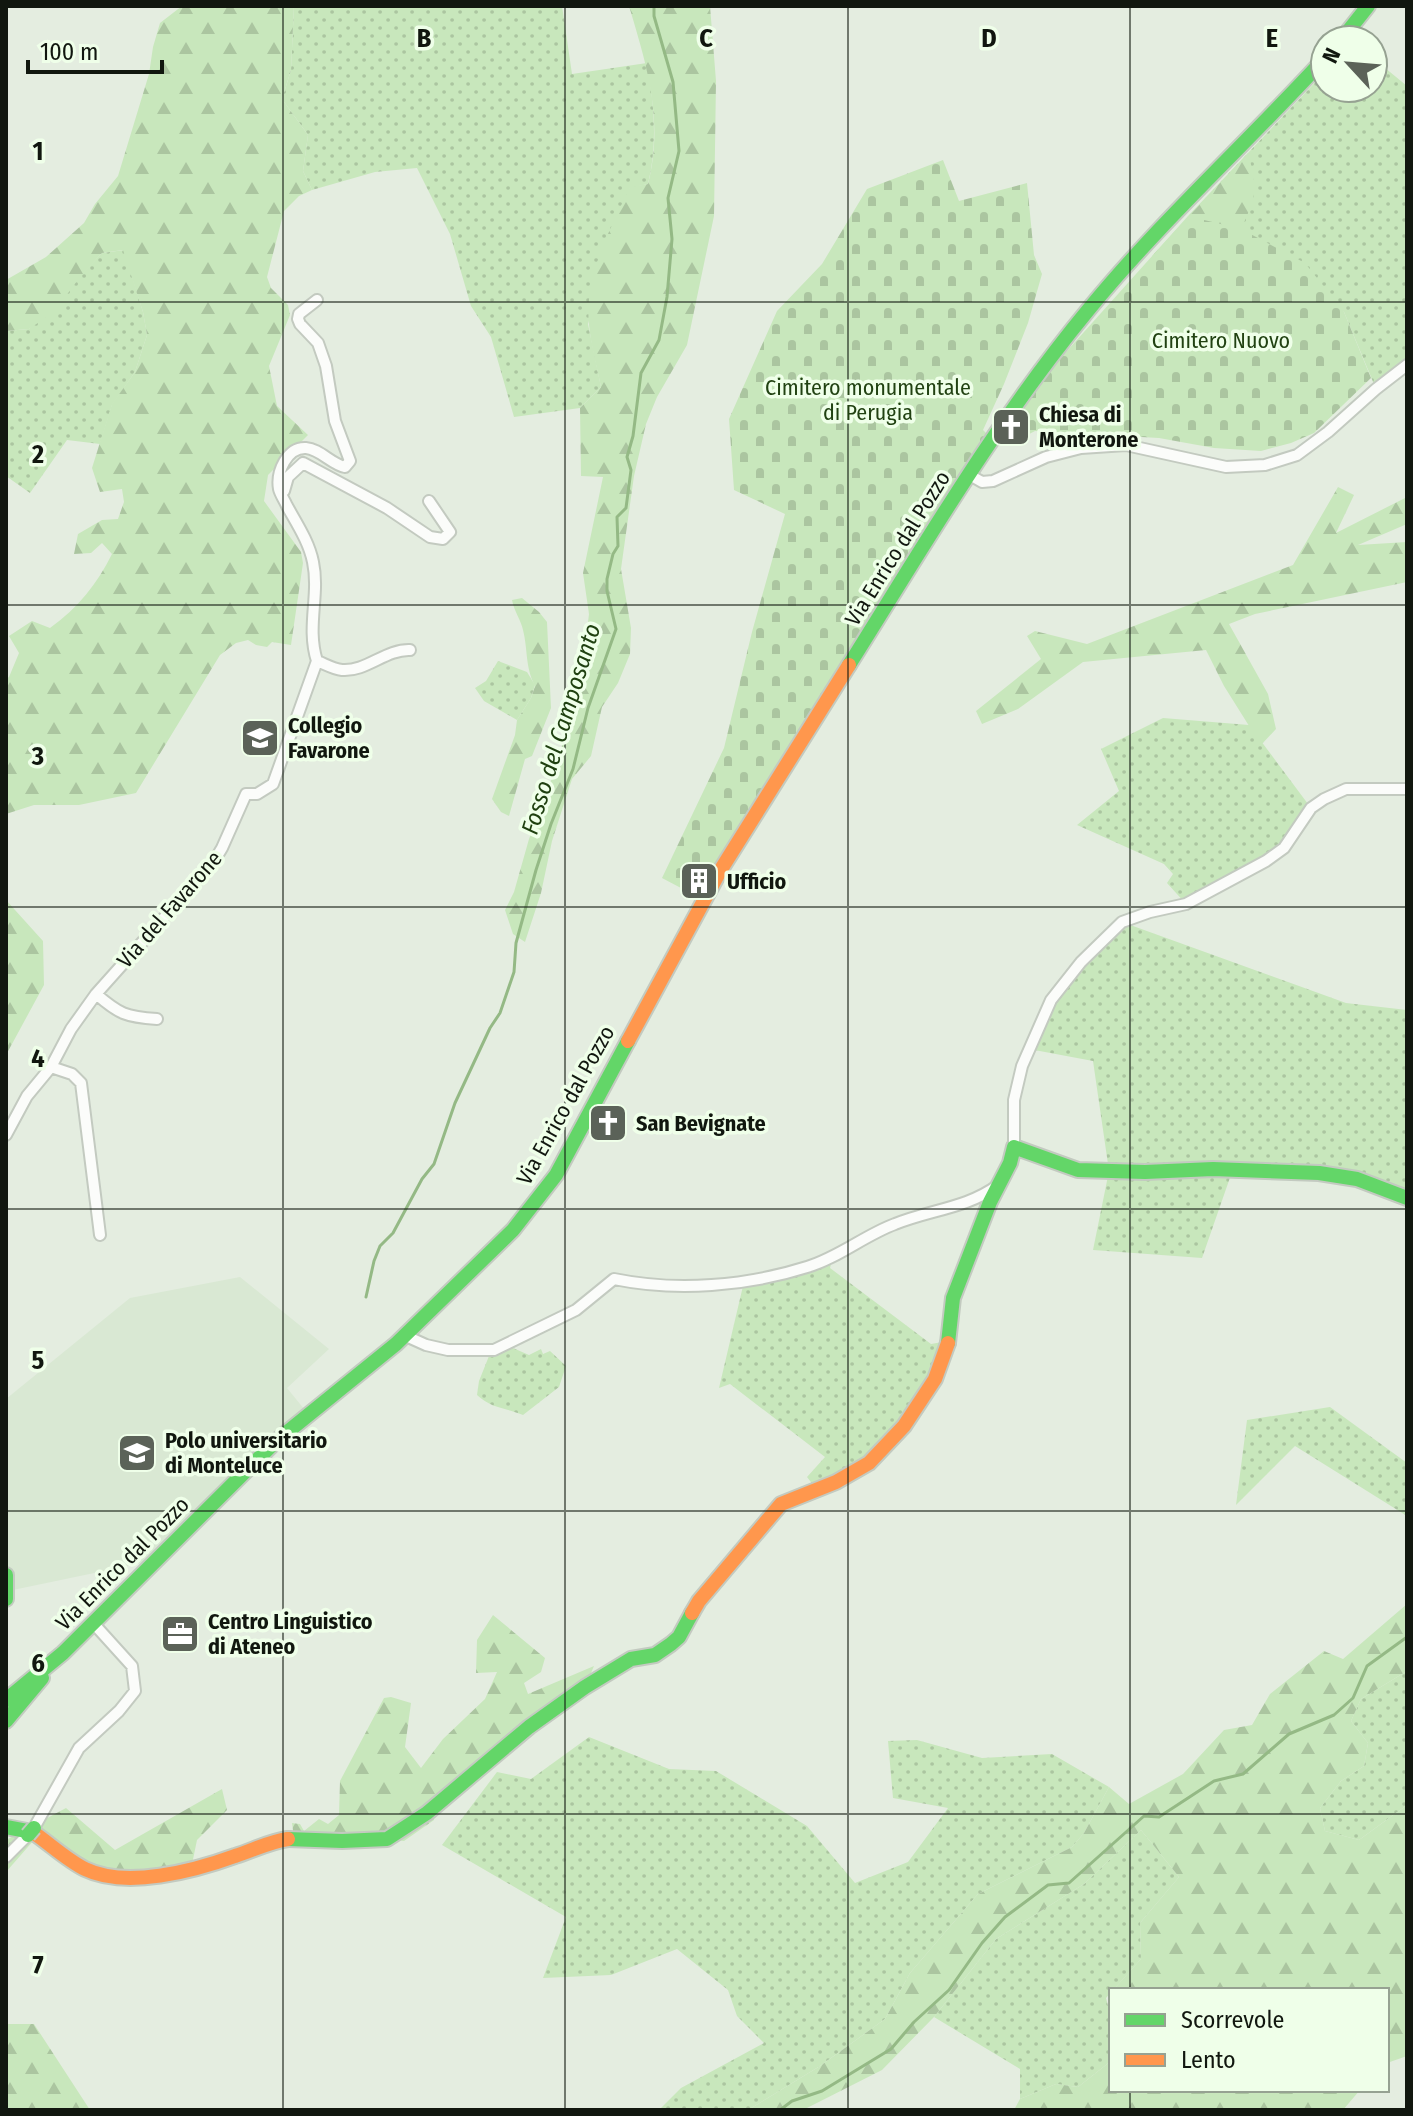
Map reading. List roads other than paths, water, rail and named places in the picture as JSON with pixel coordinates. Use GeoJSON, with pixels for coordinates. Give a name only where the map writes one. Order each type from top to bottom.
{"type":"FeatureCollection","features":[{"type":"Feature","properties":{"kind":"street"},"geometry":{"type":"LineString","coordinates":[[1354,24],[1368,6]]}},
{"type":"Feature","properties":{"kind":"street","name":"Via Enrico dal Pozzo"},"geometry":{"type":"LineString","coordinates":[[6,1721],[42,1681],[44,1669],[94,1624],[275,1442],[406,1336],[513,1230],[556,1175],[720,871],[968,474],[1041,368],[1149,241],[1309,75]]}},
{"type":"Feature","properties":{"kind":"street"},"geometry":{"type":"LineString","coordinates":[[283,497],[279,489],[285,458],[298,448],[311,448],[345,467],[350,461],[335,421],[326,366],[318,343],[298,319],[299,314],[317,300]]}},
{"type":"Feature","properties":{"kind":"street"},"geometry":{"type":"LineString","coordinates":[[968,474],[982,482],[993,481],[1046,457],[1081,448],[1126,445],[1226,467],[1265,465],[1297,455],[1407,365]]}},
{"type":"Feature","properties":{"kind":"street"},"geometry":{"type":"LineString","coordinates":[[283,497],[288,477],[303,463],[387,508],[430,537],[443,539],[450,532],[429,501]]}},
{"type":"Feature","properties":{"kind":"street","name":"Via del Favarone"},"geometry":{"type":"LineString","coordinates":[[6,1135],[27,1096],[51,1067],[71,1029],[96,994],[213,863],[246,794],[257,794],[273,784],[317,661],[311,643],[314,567],[310,548],[283,497]]}},
{"type":"Feature","properties":{"kind":"street"},"geometry":{"type":"LineString","coordinates":[[317,661],[346,670],[401,649],[410,650]]}},
{"type":"Feature","properties":{"kind":"street"},"geometry":{"type":"LineString","coordinates":[[6,1827],[31,1832],[85,1869],[133,1879],[191,1869],[237,1856],[267,1842],[294,1838],[342,1841],[387,1839],[427,1813],[529,1727],[585,1687],[631,1659],[655,1655],[679,1637],[699,1601],[781,1504],[836,1482],[869,1463],[904,1426],[935,1379],[948,1346],[953,1298],[1010,1163],[1014,1147],[1014,1100],[1022,1066],[1051,1000],[1081,962],[1122,922],[1186,904],[1266,861],[1284,848],[1311,808],[1324,799],[1346,789],[1407,789]]}},
{"type":"Feature","properties":{"kind":"street"},"geometry":{"type":"LineString","coordinates":[[96,994],[116,1012],[157,1019]]}},
{"type":"Feature","properties":{"kind":"street"},"geometry":{"type":"LineString","coordinates":[[51,1067],[72,1074],[81,1083],[100,1235]]}},
{"type":"Feature","properties":{"kind":"street"},"geometry":{"type":"LineString","coordinates":[[1014,1147],[1078,1170],[1145,1172],[1213,1169],[1319,1173],[1357,1179],[1407,1198]]}},
{"type":"Feature","properties":{"kind":"street"},"geometry":{"type":"LineString","coordinates":[[406,1336],[448,1350],[494,1350],[576,1310],[614,1279],[655,1286],[726,1285],[808,1267],[894,1224],[981,1197],[999,1185]]}},
{"type":"Feature","properties":{"kind":"street"},"geometry":{"type":"LineString","coordinates":[[6,1575],[6,1599]]}},
{"type":"Feature","properties":{"kind":"street"},"geometry":{"type":"LineString","coordinates":[[6,1857],[31,1832],[79,1748],[119,1711],[135,1691],[132,1666],[94,1624]]}},
{"type":"Feature","properties":{"kind":"street"},"geometry":{"type":"LineString","coordinates":[[6,1700],[44,1669]]}},
{"type":"Feature","properties":{"kind":"waterway","name":"Fosso del Camposanto"},"geometry":{"type":"LineString","coordinates":[[366,1297],[380,1246],[393,1233],[422,1179],[434,1164],[455,1103],[500,1013],[514,972],[516,943],[536,870],[573,769],[588,708],[616,629],[607,579],[618,546],[617,517],[626,508],[631,470],[627,457],[633,436],[641,373],[659,340],[667,297],[672,239],[668,198],[679,151],[673,82],[654,16],[654,6]]}},
{"type":"Feature","properties":{"kind":"waterway"},"geometry":{"type":"LineString","coordinates":[[780,2110],[792,2101],[822,2091],[891,2049],[914,2022],[949,1990],[982,1943],[1005,1917],[1048,1885],[1069,1883],[1144,1816],[1159,1817],[1214,1781],[1243,1774],[1289,1734],[1334,1715],[1353,1698],[1367,1666],[1407,1637]]}},
{"type":"Feature","properties":{"kind":"place","name":"Chiesa di Monterone"},"geometry":{"type":"Point","coordinates":[1011,427]}},
{"type":"Feature","properties":{"kind":"place","name":"Collegio Favarone"},"geometry":{"type":"Point","coordinates":[260,738]}},
{"type":"Feature","properties":{"kind":"place","name":"Ufficio"},"geometry":{"type":"Point","coordinates":[699,881]}},
{"type":"Feature","properties":{"kind":"place","name":"San Bevignate"},"geometry":{"type":"Point","coordinates":[608,1123]}},
{"type":"Feature","properties":{"kind":"place","name":"Polo universitario di Monteluce"},"geometry":{"type":"Point","coordinates":[137,1453]}},
{"type":"Feature","properties":{"kind":"place","name":"Centro Linguistico di Ateneo"},"geometry":{"type":"Point","coordinates":[180,1634]}},
{"type":"Feature","properties":{"kind":"park label","name":"Cimitero Nuovo"},"geometry":{"type":"Point","coordinates":[1221,340]}},
{"type":"Feature","properties":{"kind":"park label","name":"Cimitero monumentale di Perugia"},"geometry":{"type":"Point","coordinates":[868,400]}}]}
